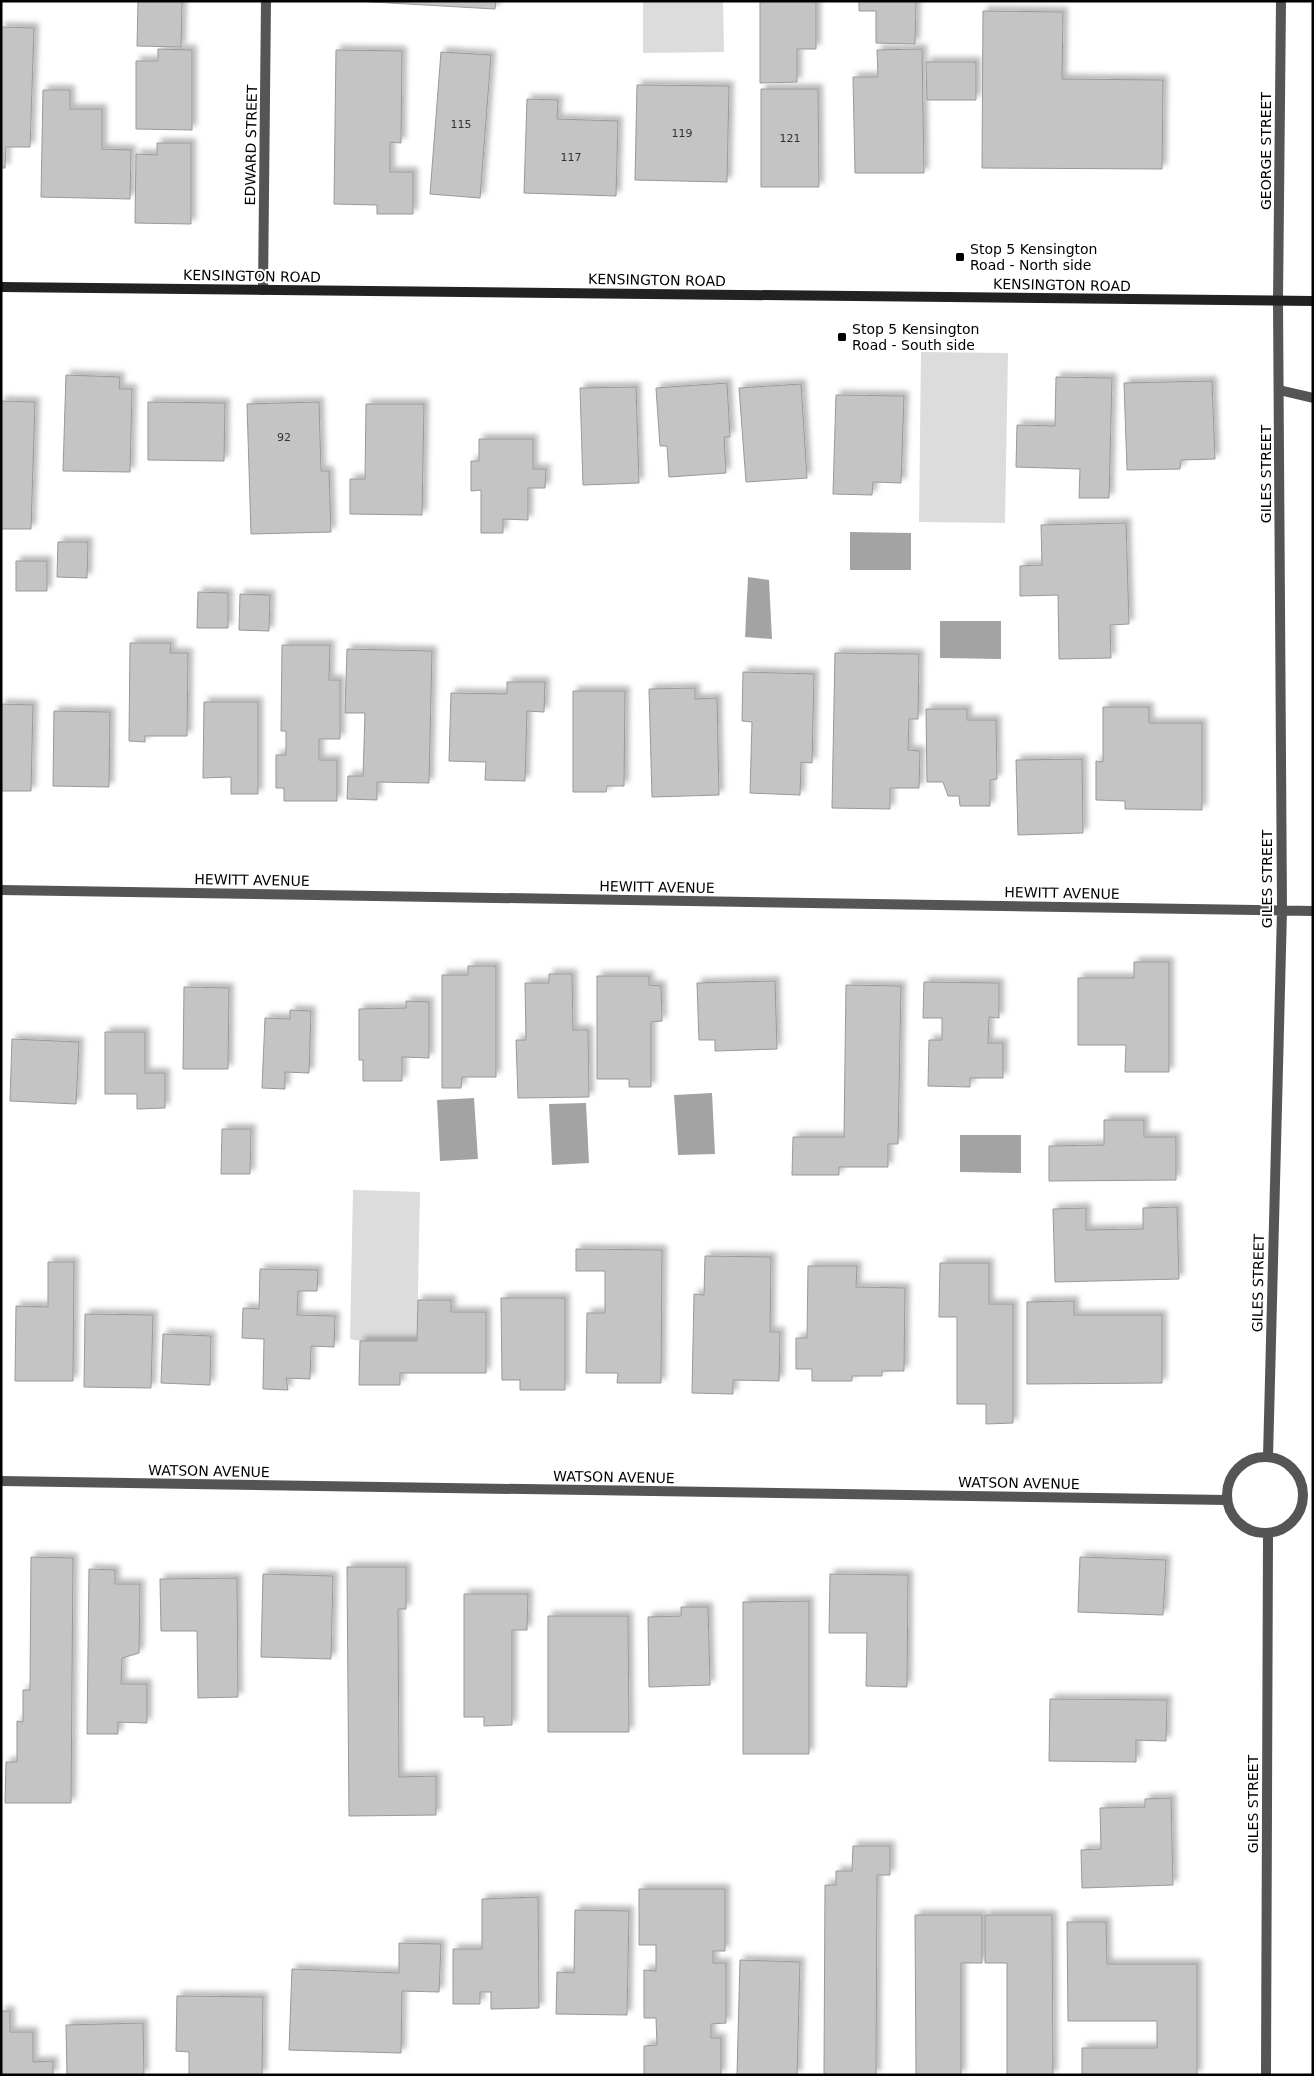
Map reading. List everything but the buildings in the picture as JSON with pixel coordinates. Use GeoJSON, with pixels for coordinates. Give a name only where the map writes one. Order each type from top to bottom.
{"type":"FeatureCollection","features":[{"type":"Feature","properties":{"kind":"main road","name":"KENSINGTON ROAD"},"geometry":{"type":"LineString","coordinates":[[1,287],[1313,301]]}},
{"type":"Feature","properties":{"kind":"street","name":"EDWARD STREET"},"geometry":{"type":"LineString","coordinates":[[263,290],[266,1]]}},
{"type":"Feature","properties":{"kind":"street","name":"GEORGE STREET"},"geometry":{"type":"LineString","coordinates":[[1278,301],[1281,1]]}},
{"type":"Feature","properties":{"kind":"street","name":"GILES STREET"},"geometry":{"type":"LineString","coordinates":[[1268,1457],[1282,911],[1278,301]]}},
{"type":"Feature","properties":{"kind":"street"},"geometry":{"type":"LineString","coordinates":[[1279,390],[1313,398]]}},
{"type":"Feature","properties":{"kind":"street","name":"HEWITT AVENUE"},"geometry":{"type":"LineString","coordinates":[[1,890],[1313,911]]}},
{"type":"Feature","properties":{"kind":"street"},"geometry":{"type":"LineString","coordinates":[[1268,1457],[1280,1459],[1300,1477],[1308,1503],[1293,1522],[1282,1530],[1268,1534],[1250,1530],[1239,1523],[1231,1512],[1227,1500],[1228,1486],[1233,1474],[1255,1458],[1268,1457]]}},
{"type":"Feature","properties":{"kind":"street","name":"WATSON AVENUE"},"geometry":{"type":"LineString","coordinates":[[1,1481],[1227,1500]]}},
{"type":"Feature","properties":{"kind":"street","name":"GILES STREET"},"geometry":{"type":"LineString","coordinates":[[1266,2075],[1268,1534]]}},
{"type":"Feature","properties":{"kind":"shaded area"},"geometry":{"type":"Polygon","coordinates":[[[643,1],[723,1],[724,52],[643,53],[643,1]]]}},
{"type":"Feature","properties":{"kind":"shaded area"},"geometry":{"type":"Polygon","coordinates":[[[921,352],[1008,353],[1005,523],[919,522],[921,352]]]}},
{"type":"Feature","properties":{"kind":"shaded area"},"geometry":{"type":"Polygon","coordinates":[[[850,532],[911,533],[911,570],[850,570],[850,532]]]}},
{"type":"Feature","properties":{"kind":"shaded area"},"geometry":{"type":"Polygon","coordinates":[[[748,577],[769,580],[772,639],[745,637],[748,577]]]}},
{"type":"Feature","properties":{"kind":"shaded area"},"geometry":{"type":"Polygon","coordinates":[[[940,621],[1001,621],[1001,659],[940,658],[940,621]]]}},
{"type":"Feature","properties":{"kind":"shaded area"},"geometry":{"type":"Polygon","coordinates":[[[712,1093],[715,1154],[678,1155],[674,1095],[712,1093]]]}},
{"type":"Feature","properties":{"kind":"shaded area"},"geometry":{"type":"Polygon","coordinates":[[[474,1098],[478,1159],[440,1161],[437,1100],[474,1098]]]}},
{"type":"Feature","properties":{"kind":"shaded area"},"geometry":{"type":"Polygon","coordinates":[[[586,1103],[589,1163],[552,1165],[549,1104],[586,1103]]]}},
{"type":"Feature","properties":{"kind":"shaded area"},"geometry":{"type":"Polygon","coordinates":[[[960,1135],[1021,1135],[1021,1173],[960,1172],[960,1135]]]}},
{"type":"Feature","properties":{"kind":"shaded area"},"geometry":{"type":"Polygon","coordinates":[[[353,1190],[420,1192],[417,1341],[360,1341],[350,1339],[353,1190]]]}},
{"type":"Feature","properties":{"kind":"place","name":"Stop 5 Kensington Road - North side"},"geometry":{"type":"Point","coordinates":[960,257]}},
{"type":"Feature","properties":{"kind":"place","name":"Stop 5 Kensington Road - South side"},"geometry":{"type":"Point","coordinates":[842,337]}}]}
